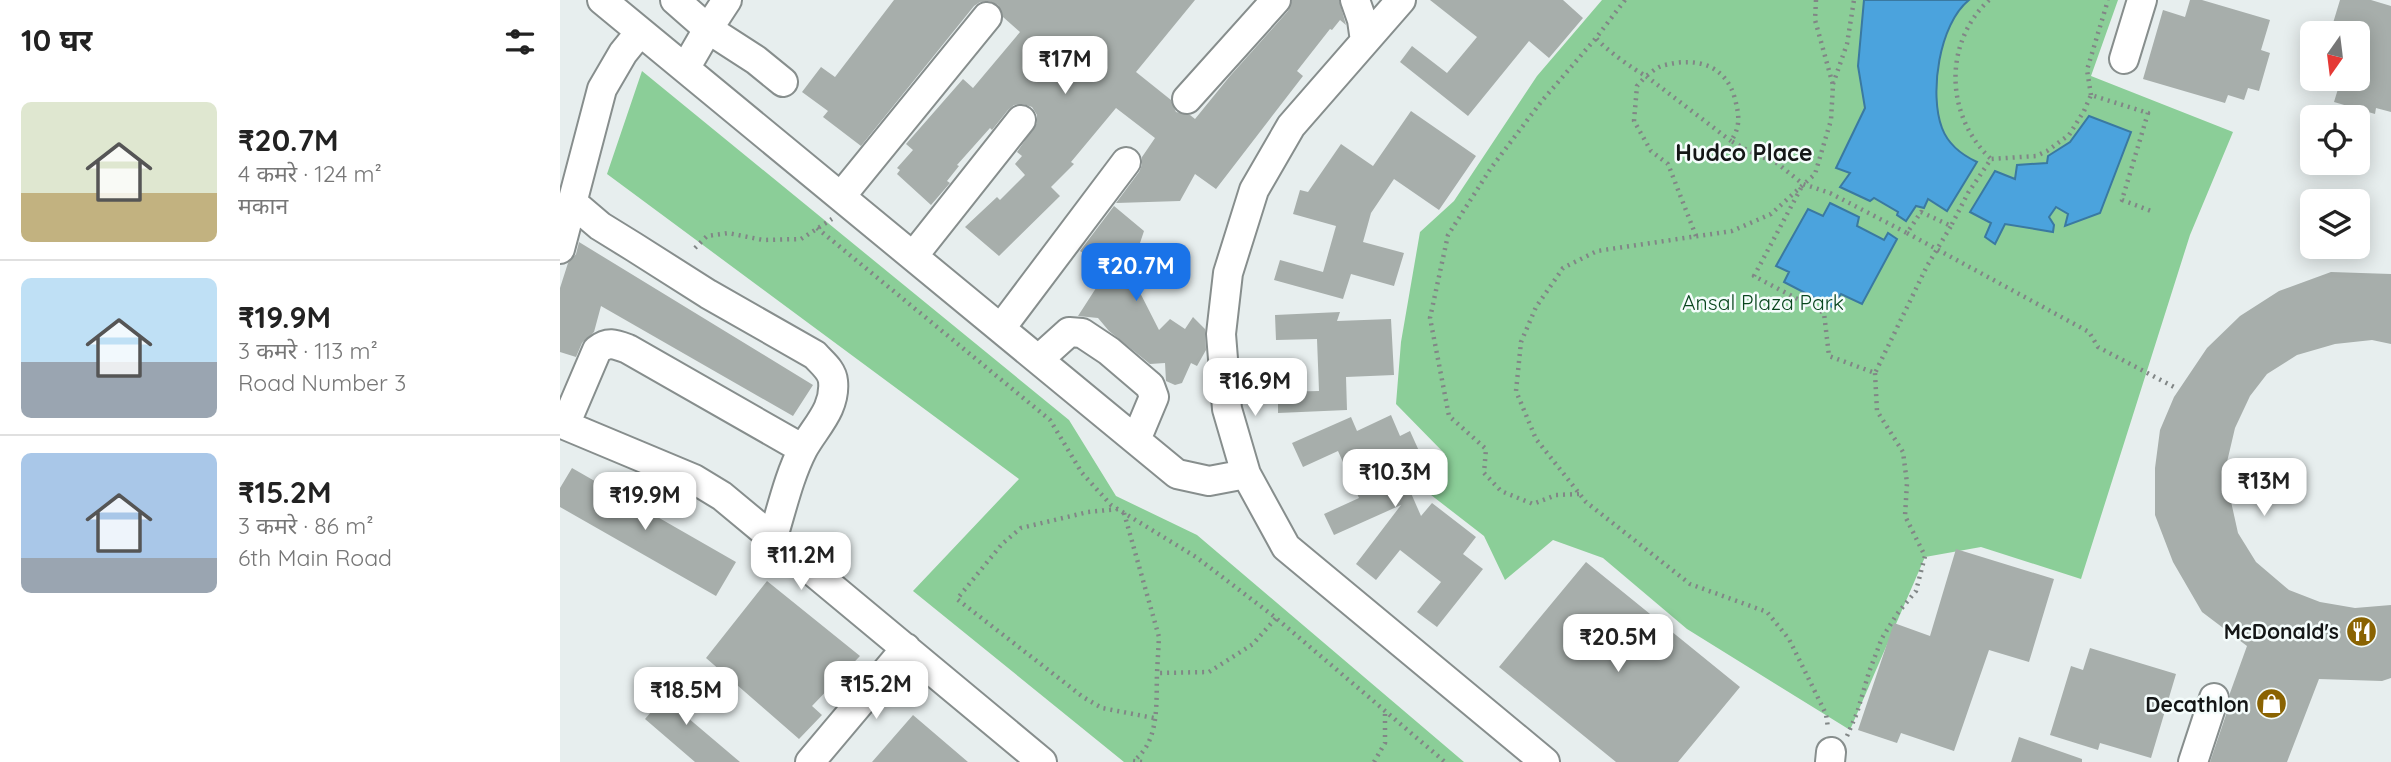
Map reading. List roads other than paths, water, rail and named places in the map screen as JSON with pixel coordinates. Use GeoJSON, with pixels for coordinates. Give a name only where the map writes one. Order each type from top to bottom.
{"type":"FeatureCollection","features":[{"type":"Feature","properties":{"kind":"street"},"geometry":{"type":"LineString","coordinates":[[602,0],[1177,474],[1209,481],[1246,474]]}},
{"type":"Feature","properties":{"kind":"street"},"geometry":{"type":"LineString","coordinates":[[676,0],[708,29],[756,60],[783,82]]}},
{"type":"Feature","properties":{"kind":"street"},"geometry":{"type":"LineString","coordinates":[[685,67],[727,0]]}},
{"type":"Feature","properties":{"kind":"street"},"geometry":{"type":"LineString","coordinates":[[1187,99],[1276,0]]}},
{"type":"Feature","properties":{"kind":"street"},"geometry":{"type":"LineString","coordinates":[[1355,0],[1365,41]]}},
{"type":"Feature","properties":{"kind":"street"},"geometry":{"type":"LineString","coordinates":[[1401,0],[1291,126],[1254,190],[1228,273],[1221,334],[1227,409],[1246,474],[1286,547],[1545,762]]}},
{"type":"Feature","properties":{"kind":"street"},"geometry":{"type":"LineString","coordinates":[[2124,59],[2142,0]]}},
{"type":"Feature","properties":{"kind":"street"},"geometry":{"type":"LineString","coordinates":[[847,200],[987,17]]}},
{"type":"Feature","properties":{"kind":"street"},"geometry":{"type":"LineString","coordinates":[[560,249],[602,89],[622,53],[640,32]]}},
{"type":"Feature","properties":{"kind":"street"},"geometry":{"type":"LineString","coordinates":[[914,255],[1021,121]]}},
{"type":"Feature","properties":{"kind":"street"},"geometry":{"type":"LineString","coordinates":[[1001,328],[1126,162]]}},
{"type":"Feature","properties":{"kind":"street"},"geometry":{"type":"LineString","coordinates":[[573,203],[600,226],[708,294],[814,355],[827,367],[833,379],[832,395],[824,420],[803,449],[773,537]]}},
{"type":"Feature","properties":{"kind":"street"},"geometry":{"type":"LineString","coordinates":[[1039,359],[1069,332],[1082,334],[1137,373],[1150,386],[1154,397],[1136,440]]}},
{"type":"Feature","properties":{"kind":"street"},"geometry":{"type":"LineString","coordinates":[[803,449],[628,349],[605,343],[597,350],[562,424],[694,479],[722,496],[1042,762]]}},
{"type":"Feature","properties":{"kind":"street"},"geometry":{"type":"LineString","coordinates":[[810,762],[906,649]]}},
{"type":"Feature","properties":{"kind":"street"},"geometry":{"type":"LineString","coordinates":[[2193,762],[2214,698]]}},
{"type":"Feature","properties":{"kind":"water"},"geometry":{"type":"Polygon","coordinates":[[[1864,0],[1969,0],[1950,25],[1944,42],[1939,60],[1937,97],[1938,114],[1948,139],[1961,152],[1977,162],[1947,211],[1928,199],[1924,208],[1916,206],[1906,221],[1897,215],[1898,212],[1874,198],[1870,201],[1840,187],[1850,173],[1836,168],[1865,108],[1858,66],[1864,0]]]}},
{"type":"Feature","properties":{"kind":"water"},"geometry":{"type":"Polygon","coordinates":[[[2089,116],[2131,132],[2100,213],[2065,226],[2068,214],[2056,207],[2049,217],[2054,225],[2053,232],[2005,224],[1995,244],[1985,237],[1991,223],[1970,212],[1995,171],[2015,179],[2017,165],[2047,163],[2048,156],[2070,142],[2089,116]]]}},
{"type":"Feature","properties":{"kind":"water"},"geometry":{"type":"Polygon","coordinates":[[[1830,203],[1859,217],[1857,226],[1884,240],[1888,233],[1897,239],[1862,304],[1841,294],[1832,307],[1784,282],[1789,272],[1776,266],[1808,209],[1823,216],[1830,203]]]}},
{"type":"Feature","properties":{"kind":"place","name":"McDonald's"},"geometry":{"type":"Point","coordinates":[2362,631]}},
{"type":"Feature","properties":{"kind":"place","name":"Decathlon"},"geometry":{"type":"Point","coordinates":[2272,704]}},
{"type":"Feature","properties":{"kind":"district","name":"Hudco Place"},"geometry":{"type":"Point","coordinates":[1744,152]}},
{"type":"Feature","properties":{"kind":"park label","name":"Ansal Plaza Park"},"geometry":{"type":"Point","coordinates":[1763,302]}}]}
